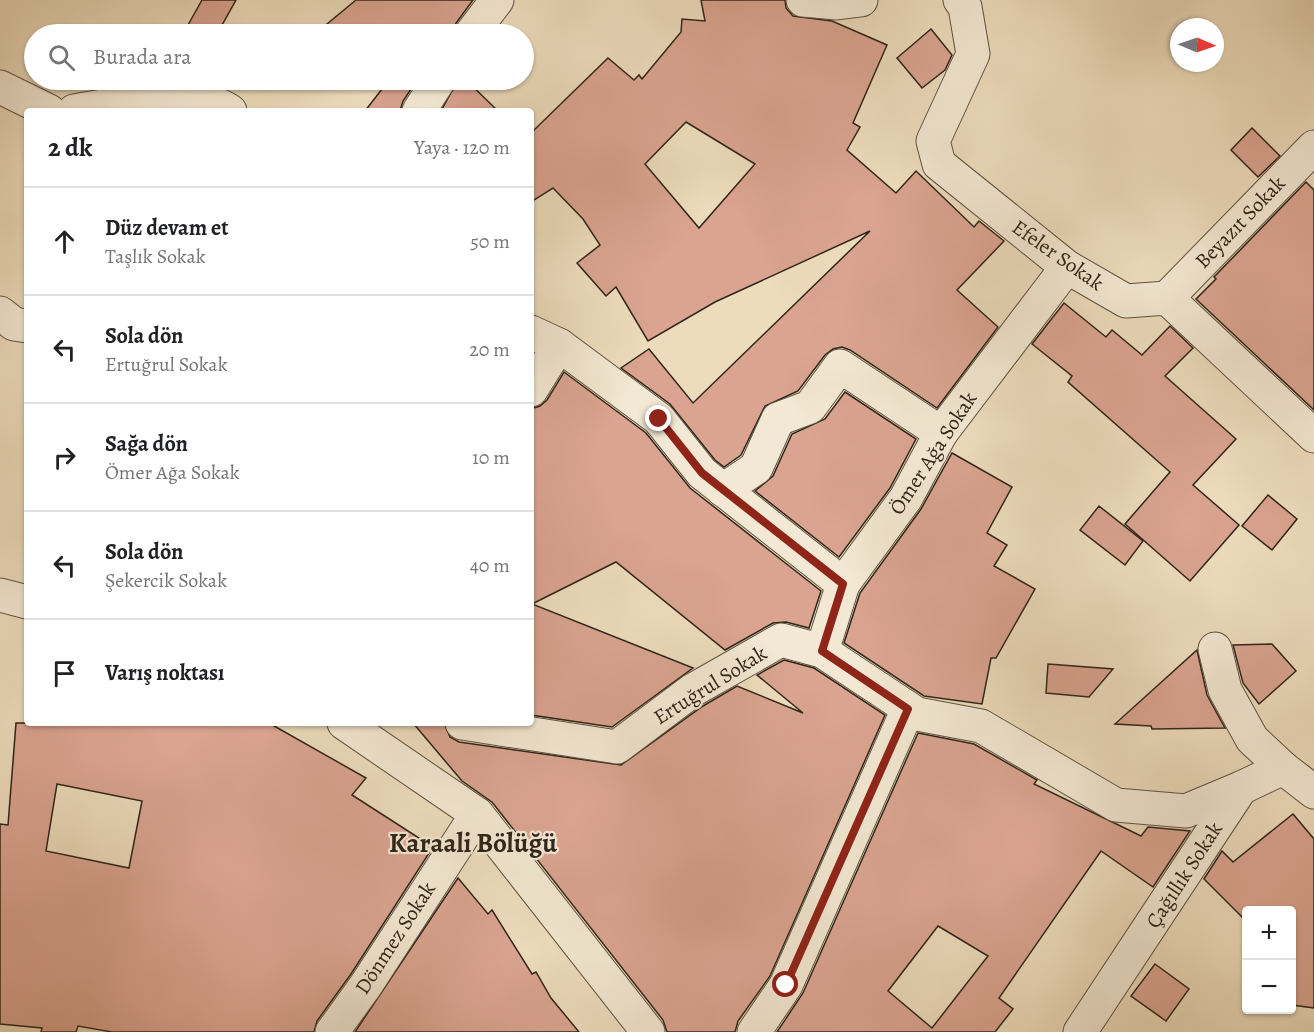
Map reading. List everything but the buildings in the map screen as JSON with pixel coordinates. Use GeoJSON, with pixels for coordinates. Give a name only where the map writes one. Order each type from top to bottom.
{"type":"FeatureCollection","features":[{"type":"Feature","properties":{"kind":"street"},"geometry":{"type":"LineString","coordinates":[[479,24],[497,0]]}},
{"type":"Feature","properties":{"kind":"street"},"geometry":{"type":"LineString","coordinates":[[803,0],[837,3],[861,0]]}},
{"type":"Feature","properties":{"kind":"street","name":"Efeler Sokak"},"geometry":{"type":"LineString","coordinates":[[960,0],[965,7],[973,54],[933,141],[939,164],[1067,267],[1126,301],[1167,298]]}},
{"type":"Feature","properties":{"kind":"street"},"geometry":{"type":"LineString","coordinates":[[421,108],[433,90]]}},
{"type":"Feature","properties":{"kind":"street"},"geometry":{"type":"LineString","coordinates":[[4,96],[40,108]]}},
{"type":"Feature","properties":{"kind":"street"},"geometry":{"type":"LineString","coordinates":[[92,108],[156,97],[220,104],[226,108]]}},
{"type":"Feature","properties":{"kind":"street","name":"Beyazıt Sokak"},"geometry":{"type":"LineString","coordinates":[[1167,298],[1314,147]]}},
{"type":"Feature","properties":{"kind":"street","name":"Ömer Ağa Sokak"},"geometry":{"type":"LineString","coordinates":[[822,651],[843,584],[906,498],[941,433],[1067,267]]}},
{"type":"Feature","properties":{"kind":"street"},"geometry":{"type":"LineString","coordinates":[[1167,298],[1314,436]]}},
{"type":"Feature","properties":{"kind":"street"},"geometry":{"type":"LineString","coordinates":[[0,313],[14,324],[24,326]]}},
{"type":"Feature","properties":{"kind":"street"},"geometry":{"type":"LineString","coordinates":[[534,379],[545,339],[659,419],[695,466],[843,584]]}},
{"type":"Feature","properties":{"kind":"street"},"geometry":{"type":"LineString","coordinates":[[723,490],[756,468],[778,419],[810,407],[840,366],[941,433]]}},
{"type":"Feature","properties":{"kind":"street"},"geometry":{"type":"LineString","coordinates":[[0,595],[24,602]]}},
{"type":"Feature","properties":{"kind":"street","name":"Ertuğrul Sokak"},"geometry":{"type":"LineString","coordinates":[[481,726],[617,747],[693,690],[781,640],[822,651],[916,714],[981,726],[1116,805],[1186,812],[1241,788]]}},
{"type":"Feature","properties":{"kind":"street"},"geometry":{"type":"LineString","coordinates":[[1215,649],[1225,690],[1252,739],[1283,768],[1314,792]]}},
{"type":"Feature","properties":{"kind":"street"},"geometry":{"type":"LineString","coordinates":[[754,1032],[786,985],[908,709]]}},
{"type":"Feature","properties":{"kind":"street"},"geometry":{"type":"LineString","coordinates":[[348,726],[477,814],[648,1032]]}},
{"type":"Feature","properties":{"kind":"street"},"geometry":{"type":"LineString","coordinates":[[1241,788],[1283,768]]}},
{"type":"Feature","properties":{"kind":"street","name":"Çağıllık Sokak"},"geometry":{"type":"LineString","coordinates":[[1080,1032],[1241,788]]}},
{"type":"Feature","properties":{"kind":"street","name":"Dönmez Sokak"},"geometry":{"type":"LineString","coordinates":[[332,1032],[366,985],[477,814]]}},
{"type":"Feature","properties":{"kind":"district","name":"Karaali Bölüğü"},"geometry":{"type":"Point","coordinates":[473,843]}},
{"type":"Feature","properties":{"kind":"route"},"geometry":{"type":"LineString","coordinates":[[659,419],[702,473],[843,584],[822,651],[908,709],[786,985]]}}]}
